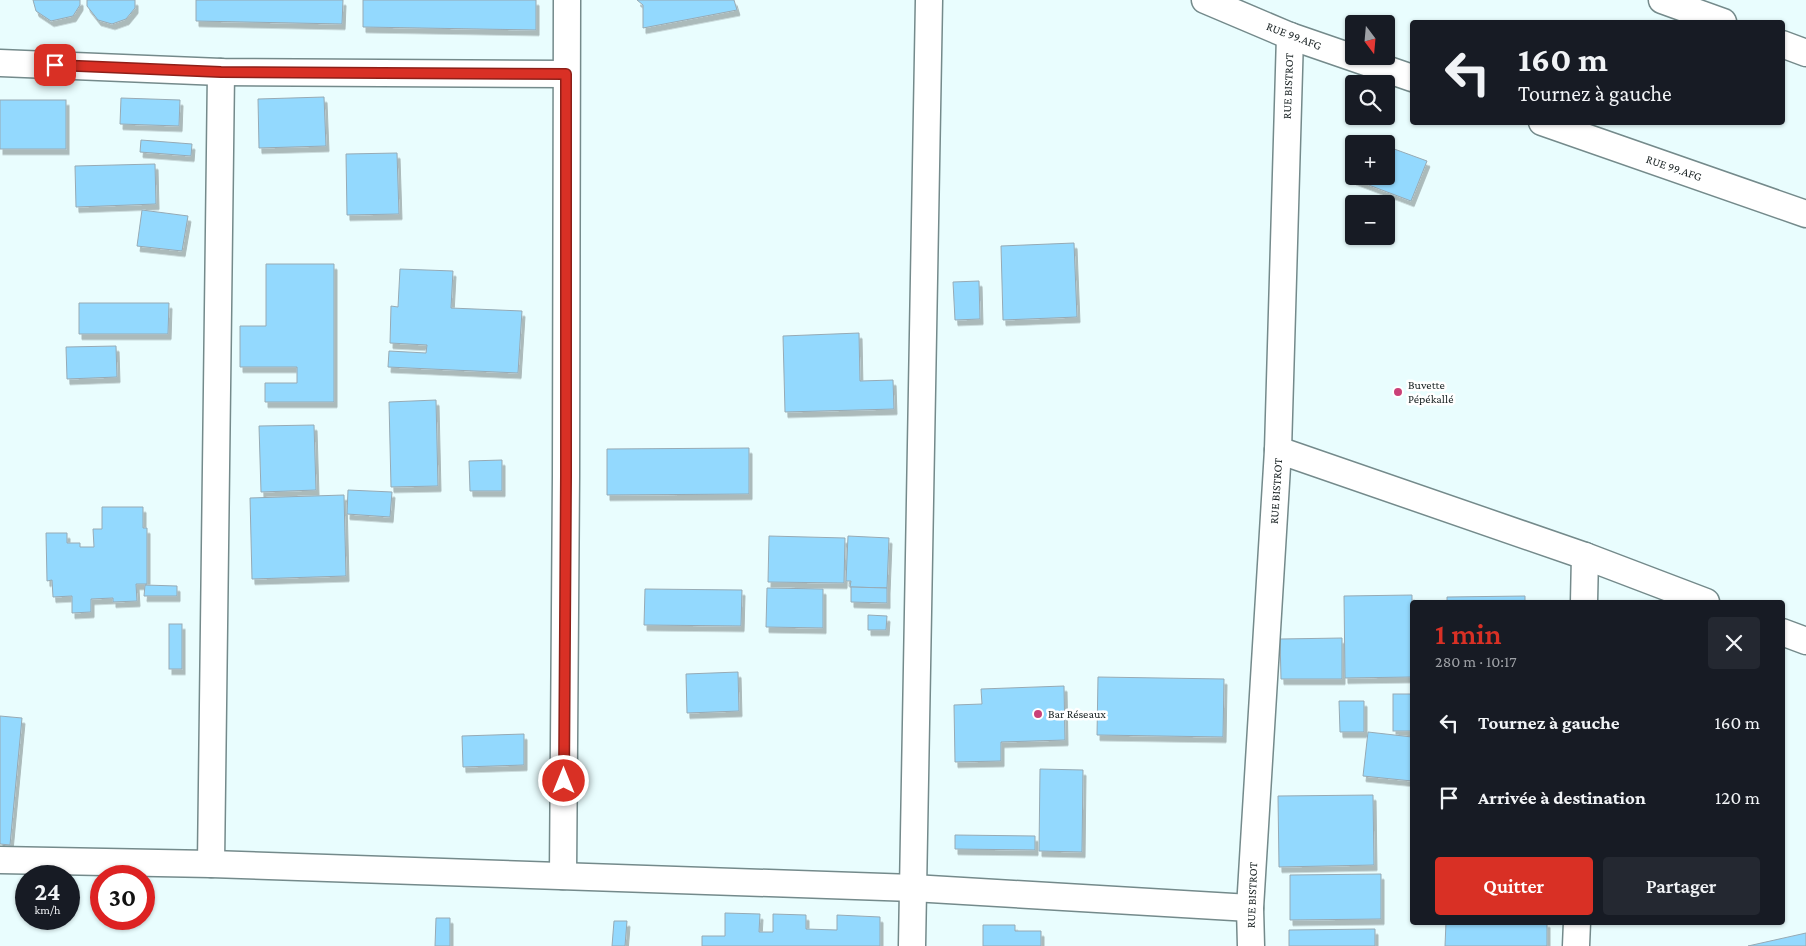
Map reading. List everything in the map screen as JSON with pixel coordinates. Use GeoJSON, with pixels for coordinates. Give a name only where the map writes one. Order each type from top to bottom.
{"type":"FeatureCollection","features":[{"type":"Feature","properties":{"kind":"street"},"geometry":{"type":"LineString","coordinates":[[563,876],[567,0]]}},
{"type":"Feature","properties":{"kind":"street"},"geometry":{"type":"LineString","coordinates":[[912,946],[929,0]]}},
{"type":"Feature","properties":{"kind":"street","name":"RUE 99.AFG"},"geometry":{"type":"LineString","coordinates":[[1205,0],[1290,36],[1410,77]]}},
{"type":"Feature","properties":{"kind":"street"},"geometry":{"type":"LineString","coordinates":[[1662,0],[1717,20]]}},
{"type":"Feature","properties":{"kind":"street","name":"RUE BISTROT"},"geometry":{"type":"LineString","coordinates":[[1251,946],[1250,908],[1278,450],[1290,36]]}},
{"type":"Feature","properties":{"kind":"street"},"geometry":{"type":"LineString","coordinates":[[1785,45],[1806,53]]}},
{"type":"Feature","properties":{"kind":"street"},"geometry":{"type":"LineString","coordinates":[[0,63],[221,72],[566,74]]}},
{"type":"Feature","properties":{"kind":"street"},"geometry":{"type":"LineString","coordinates":[[211,864],[221,72]]}},
{"type":"Feature","properties":{"kind":"street","name":"RUE 99.AFG"},"geometry":{"type":"LineString","coordinates":[[1551,125],[1806,214]]}},
{"type":"Feature","properties":{"kind":"street"},"geometry":{"type":"LineString","coordinates":[[1278,450],[1585,556],[1701,600]]}},
{"type":"Feature","properties":{"kind":"street"},"geometry":{"type":"LineString","coordinates":[[1584,600],[1585,556]]}},
{"type":"Feature","properties":{"kind":"street"},"geometry":{"type":"LineString","coordinates":[[1785,633],[1806,641]]}},
{"type":"Feature","properties":{"kind":"street"},"geometry":{"type":"LineString","coordinates":[[0,860],[211,864],[913,888],[1250,908]]}},
{"type":"Feature","properties":{"kind":"street"},"geometry":{"type":"LineString","coordinates":[[1576,925],[1576,946]]}},
{"type":"Feature","properties":{"kind":"building"},"geometry":{"type":"Polygon","coordinates":[[[33,0],[80,0],[80,5],[73,16],[51,21],[36,11],[33,0]]]}},
{"type":"Feature","properties":{"kind":"building"},"geometry":{"type":"Polygon","coordinates":[[[87,0],[135,0],[135,8],[126,19],[112,24],[98,20],[87,6],[87,0]]]}},
{"type":"Feature","properties":{"kind":"building"},"geometry":{"type":"Polygon","coordinates":[[[196,0],[343,0],[342,24],[196,21],[196,0]]]}},
{"type":"Feature","properties":{"kind":"building"},"geometry":{"type":"Polygon","coordinates":[[[363,0],[536,0],[536,30],[363,27],[363,0]]]}},
{"type":"Feature","properties":{"kind":"building"},"geometry":{"type":"Polygon","coordinates":[[[637,0],[734,0],[737,10],[643,28],[643,5],[637,0]]]}},
{"type":"Feature","properties":{"kind":"building"},"geometry":{"type":"Polygon","coordinates":[[[324,97],[326,146],[259,148],[258,99],[324,97]]]}},
{"type":"Feature","properties":{"kind":"building"},"geometry":{"type":"Polygon","coordinates":[[[121,98],[180,100],[179,126],[120,124],[121,98]]]}},
{"type":"Feature","properties":{"kind":"building"},"geometry":{"type":"Polygon","coordinates":[[[0,100],[66,100],[66,149],[0,149],[0,100]]]}},
{"type":"Feature","properties":{"kind":"building"},"geometry":{"type":"Polygon","coordinates":[[[141,140],[192,144],[191,156],[140,152],[141,140]]]}},
{"type":"Feature","properties":{"kind":"building"},"geometry":{"type":"Polygon","coordinates":[[[1395,149],[1427,161],[1411,201],[1369,185],[1395,185],[1395,149]]]}},
{"type":"Feature","properties":{"kind":"building"},"geometry":{"type":"Polygon","coordinates":[[[397,153],[399,214],[347,215],[346,154],[397,153]]]}},
{"type":"Feature","properties":{"kind":"building"},"geometry":{"type":"Polygon","coordinates":[[[155,164],[156,204],[76,207],[75,166],[155,164]]]}},
{"type":"Feature","properties":{"kind":"building"},"geometry":{"type":"Polygon","coordinates":[[[142,210],[188,216],[182,251],[137,246],[142,210]]]}},
{"type":"Feature","properties":{"kind":"building"},"geometry":{"type":"Polygon","coordinates":[[[1074,243],[1077,317],[1003,320],[1001,246],[1074,243]]]}},
{"type":"Feature","properties":{"kind":"building"},"geometry":{"type":"Polygon","coordinates":[[[266,264],[334,264],[334,402],[265,402],[265,383],[297,383],[297,367],[240,367],[240,326],[266,326],[266,264]]]}},
{"type":"Feature","properties":{"kind":"building"},"geometry":{"type":"Polygon","coordinates":[[[400,269],[453,271],[451,308],[522,311],[518,373],[388,367],[389,351],[426,353],[427,345],[390,343],[391,306],[398,307],[400,269]]]}},
{"type":"Feature","properties":{"kind":"building"},"geometry":{"type":"Polygon","coordinates":[[[979,281],[980,319],[955,320],[953,282],[979,281]]]}},
{"type":"Feature","properties":{"kind":"building"},"geometry":{"type":"Polygon","coordinates":[[[79,303],[169,303],[168,334],[79,334],[79,303]]]}},
{"type":"Feature","properties":{"kind":"building"},"geometry":{"type":"Polygon","coordinates":[[[859,333],[860,381],[893,380],[894,409],[785,412],[783,336],[859,333]]]}},
{"type":"Feature","properties":{"kind":"building"},"geometry":{"type":"Polygon","coordinates":[[[116,346],[117,377],[67,379],[66,347],[116,346]]]}},
{"type":"Feature","properties":{"kind":"building"},"geometry":{"type":"Polygon","coordinates":[[[436,400],[438,486],[391,487],[389,402],[436,400]]]}},
{"type":"Feature","properties":{"kind":"building"},"geometry":{"type":"Polygon","coordinates":[[[314,425],[316,490],[261,492],[259,426],[314,425]]]}},
{"type":"Feature","properties":{"kind":"building"},"geometry":{"type":"Polygon","coordinates":[[[749,448],[749,494],[607,495],[607,449],[749,448]]]}},
{"type":"Feature","properties":{"kind":"building"},"geometry":{"type":"Polygon","coordinates":[[[502,460],[502,491],[470,491],[469,461],[502,460]]]}},
{"type":"Feature","properties":{"kind":"building"},"geometry":{"type":"Polygon","coordinates":[[[348,490],[392,492],[390,517],[347,514],[348,490]]]}},
{"type":"Feature","properties":{"kind":"building"},"geometry":{"type":"Polygon","coordinates":[[[344,495],[346,576],[252,579],[250,498],[344,495]]]}},
{"type":"Feature","properties":{"kind":"building"},"geometry":{"type":"Polygon","coordinates":[[[102,507],[143,507],[143,528],[147,528],[147,584],[136,584],[137,601],[113,602],[113,598],[91,599],[91,612],[72,613],[72,596],[53,597],[52,580],[47,581],[46,533],[67,533],[67,543],[80,543],[80,547],[94,547],[93,529],[102,529],[102,507]]]}},
{"type":"Feature","properties":{"kind":"building"},"geometry":{"type":"Polygon","coordinates":[[[769,536],[845,538],[844,583],[768,582],[769,536]]]}},
{"type":"Feature","properties":{"kind":"building"},"geometry":{"type":"Polygon","coordinates":[[[848,536],[889,538],[887,588],[850,587],[851,581],[846,581],[848,536]]]}},
{"type":"Feature","properties":{"kind":"building"},"geometry":{"type":"Polygon","coordinates":[[[145,585],[177,586],[177,596],[144,596],[145,585]]]}},
{"type":"Feature","properties":{"kind":"building"},"geometry":{"type":"Polygon","coordinates":[[[851,587],[887,588],[887,603],[851,602],[851,587]]]}},
{"type":"Feature","properties":{"kind":"building"},"geometry":{"type":"Polygon","coordinates":[[[767,588],[823,589],[823,628],[766,627],[767,588]]]}},
{"type":"Feature","properties":{"kind":"building"},"geometry":{"type":"Polygon","coordinates":[[[645,589],[742,590],[741,626],[644,625],[645,589]]]}},
{"type":"Feature","properties":{"kind":"building"},"geometry":{"type":"Polygon","coordinates":[[[1412,595],[1412,600],[1410,600],[1410,677],[1345,678],[1344,596],[1412,595]]]}},
{"type":"Feature","properties":{"kind":"building"},"geometry":{"type":"Polygon","coordinates":[[[1525,596],[1525,600],[1447,600],[1447,597],[1525,596]]]}},
{"type":"Feature","properties":{"kind":"building"},"geometry":{"type":"Polygon","coordinates":[[[868,615],[887,616],[886,630],[868,630],[868,615]]]}},
{"type":"Feature","properties":{"kind":"building"},"geometry":{"type":"Polygon","coordinates":[[[169,624],[182,624],[182,669],[169,669],[169,624]]]}},
{"type":"Feature","properties":{"kind":"building"},"geometry":{"type":"Polygon","coordinates":[[[1342,638],[1342,679],[1281,679],[1280,639],[1342,638]]]}},
{"type":"Feature","properties":{"kind":"building"},"geometry":{"type":"Polygon","coordinates":[[[738,672],[739,711],[687,713],[686,674],[738,672]]]}},
{"type":"Feature","properties":{"kind":"building"},"geometry":{"type":"Polygon","coordinates":[[[1098,677],[1224,679],[1223,737],[1097,735],[1098,677]]]}},
{"type":"Feature","properties":{"kind":"building"},"geometry":{"type":"Polygon","coordinates":[[[1064,686],[1065,740],[1001,742],[1001,761],[955,762],[954,705],[982,704],[981,689],[1064,686]]]}},
{"type":"Feature","properties":{"kind":"building"},"geometry":{"type":"Polygon","coordinates":[[[1393,694],[1410,694],[1410,731],[1393,731],[1393,694]]]}},
{"type":"Feature","properties":{"kind":"building"},"geometry":{"type":"Polygon","coordinates":[[[1339,701],[1364,701],[1364,732],[1340,732],[1339,701]]]}},
{"type":"Feature","properties":{"kind":"building"},"geometry":{"type":"Polygon","coordinates":[[[0,716],[22,718],[10,845],[0,844],[0,716]]]}},
{"type":"Feature","properties":{"kind":"building"},"geometry":{"type":"Polygon","coordinates":[[[1368,732],[1410,737],[1410,781],[1363,776],[1368,732]]]}},
{"type":"Feature","properties":{"kind":"building"},"geometry":{"type":"Polygon","coordinates":[[[524,734],[524,765],[463,767],[462,736],[524,734]]]}},
{"type":"Feature","properties":{"kind":"building"},"geometry":{"type":"Polygon","coordinates":[[[1040,769],[1083,770],[1082,852],[1039,851],[1040,769]]]}},
{"type":"Feature","properties":{"kind":"building"},"geometry":{"type":"Polygon","coordinates":[[[1373,795],[1374,865],[1279,867],[1278,796],[1373,795]]]}},
{"type":"Feature","properties":{"kind":"building"},"geometry":{"type":"Polygon","coordinates":[[[955,835],[1035,836],[1035,850],[955,849],[955,835]]]}},
{"type":"Feature","properties":{"kind":"building"},"geometry":{"type":"Polygon","coordinates":[[[1381,874],[1381,919],[1290,920],[1290,875],[1381,874]]]}},
{"type":"Feature","properties":{"kind":"building"},"geometry":{"type":"Polygon","coordinates":[[[725,913],[760,914],[759,932],[773,932],[773,914],[806,915],[806,929],[837,930],[837,915],[880,917],[880,946],[702,946],[702,936],[725,936],[725,913]]]}},
{"type":"Feature","properties":{"kind":"building"},"geometry":{"type":"Polygon","coordinates":[[[436,918],[450,918],[450,946],[435,946],[436,918]]]}},
{"type":"Feature","properties":{"kind":"building"},"geometry":{"type":"Polygon","coordinates":[[[614,921],[627,921],[625,946],[612,946],[614,921]]]}},
{"type":"Feature","properties":{"kind":"building"},"geometry":{"type":"Polygon","coordinates":[[[983,925],[1015,925],[1015,931],[1041,931],[1041,946],[983,946],[983,925]]]}},
{"type":"Feature","properties":{"kind":"building"},"geometry":{"type":"Polygon","coordinates":[[[1446,925],[1547,925],[1547,946],[1445,946],[1446,925]]]}},
{"type":"Feature","properties":{"kind":"building"},"geometry":{"type":"Polygon","coordinates":[[[1375,929],[1375,946],[1289,946],[1289,930],[1375,929]]]}},
{"type":"Feature","properties":{"kind":"building"},"geometry":{"type":"Polygon","coordinates":[[[1806,933],[1806,946],[1748,946],[1806,933]]]}},
{"type":"Feature","properties":{"kind":"place","name":"Buvette Pépékallé"},"geometry":{"type":"Point","coordinates":[1398,392]}},
{"type":"Feature","properties":{"kind":"place","name":"Bar Réseaux"},"geometry":{"type":"Point","coordinates":[1038,714]}},
{"type":"Feature","properties":{"kind":"route"},"geometry":{"type":"LineString","coordinates":[[55,65],[221,72],[566,74],[564,781]]}}]}
